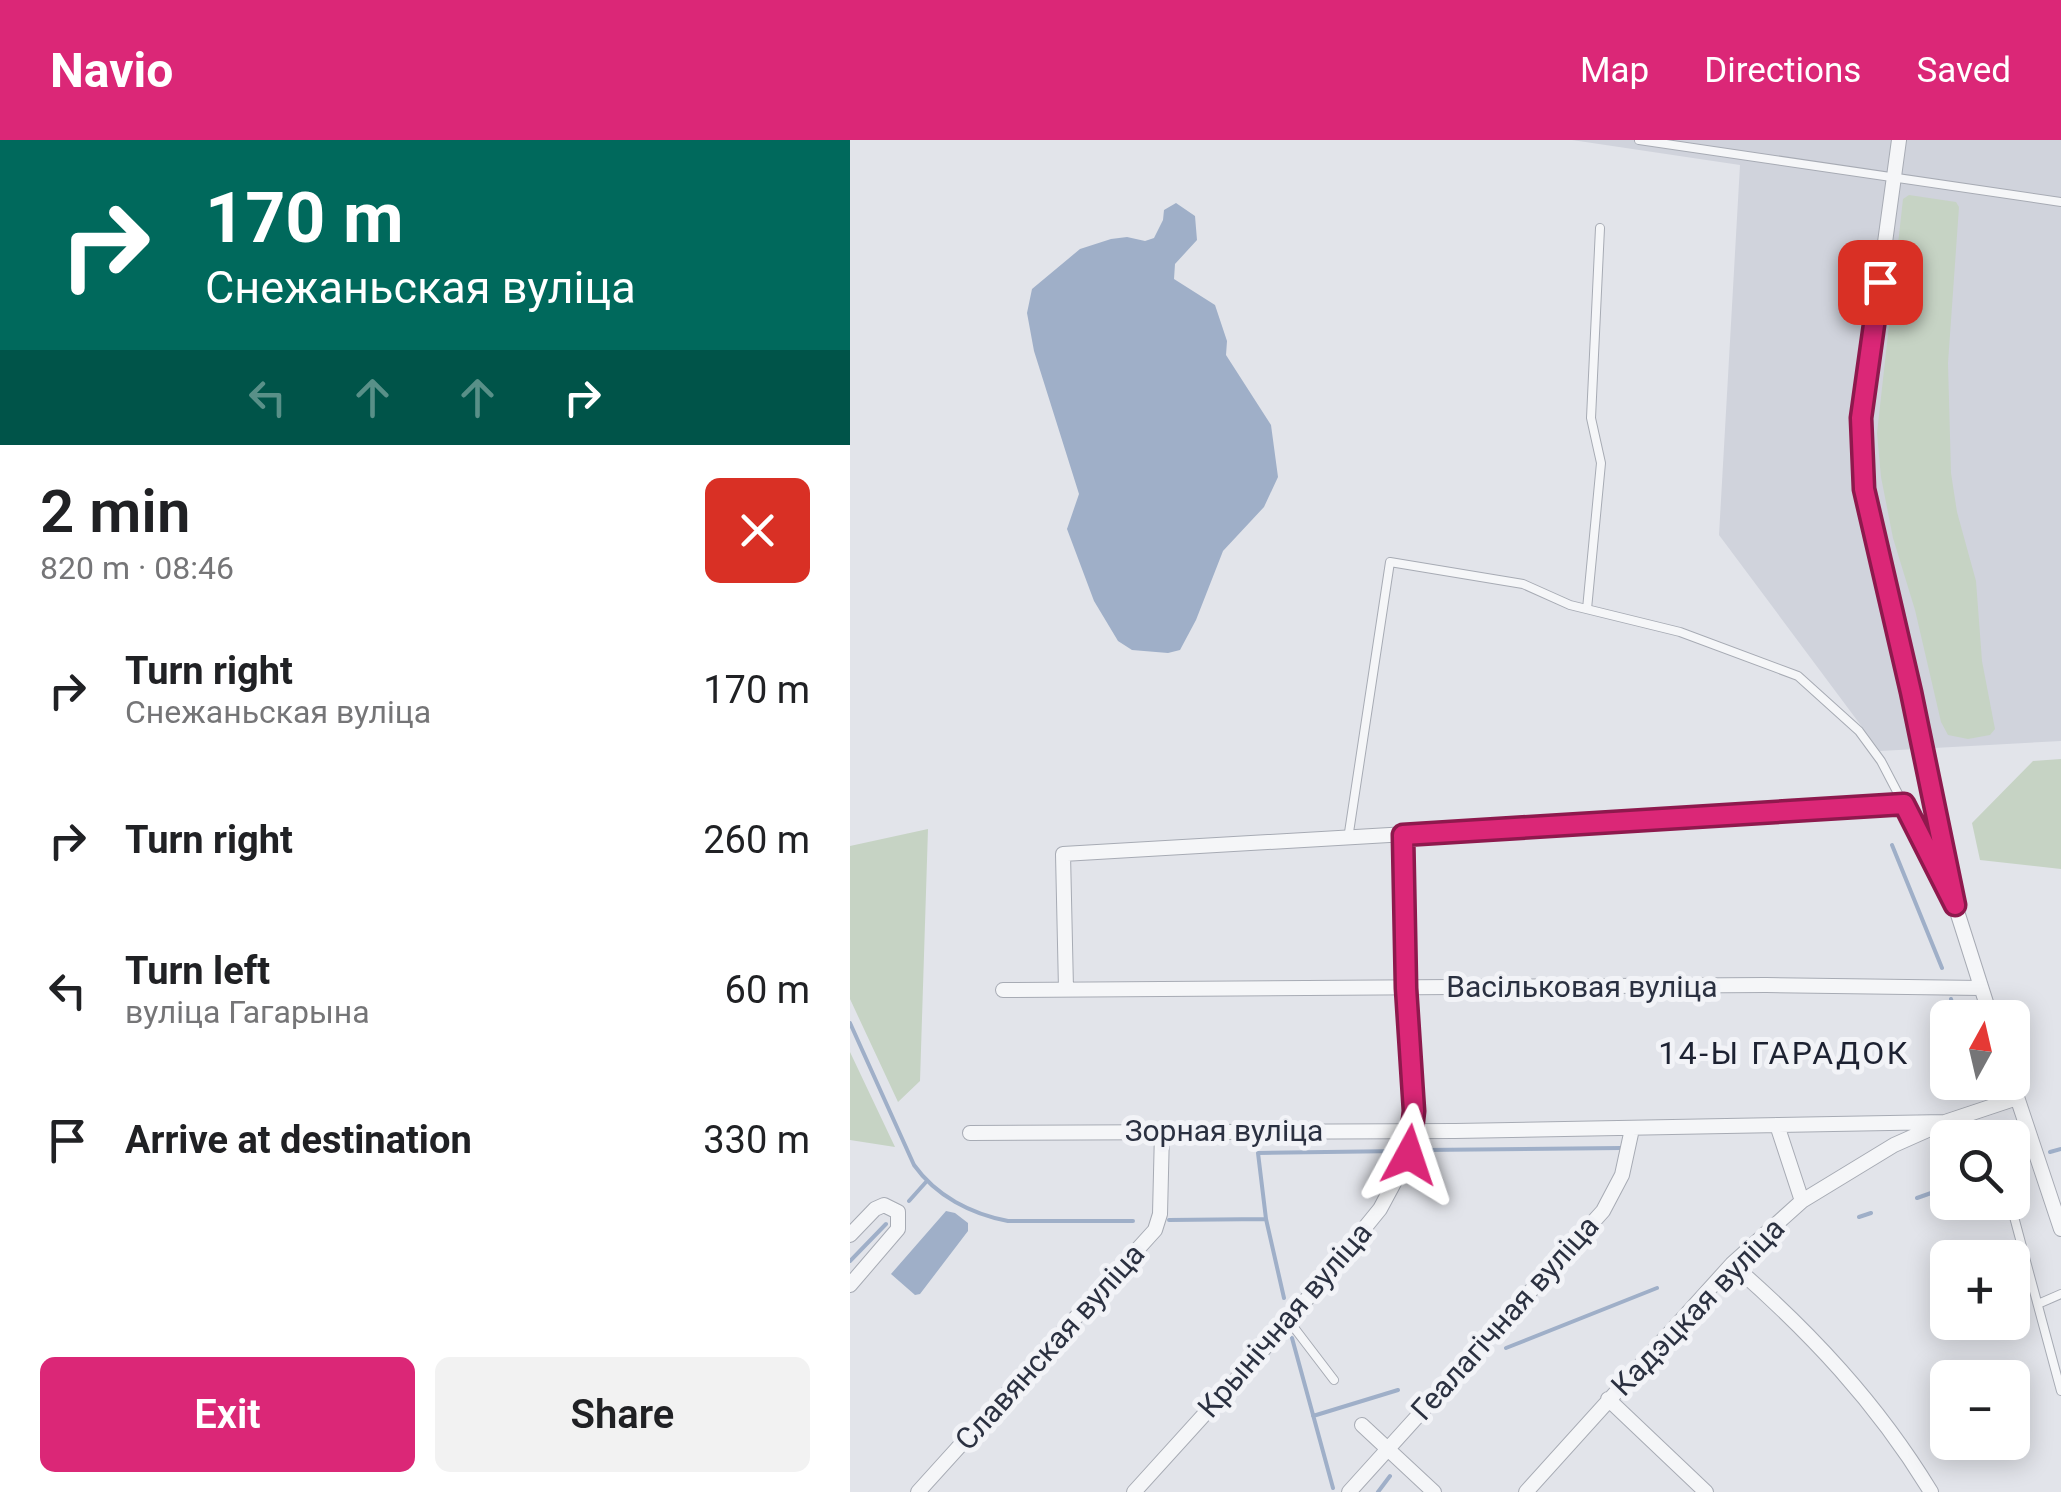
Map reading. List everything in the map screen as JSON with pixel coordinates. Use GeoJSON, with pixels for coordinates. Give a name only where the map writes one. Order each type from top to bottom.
{"type":"FeatureCollection","features":[{"type":"Feature","properties":{"kind":"street"},"geometry":{"type":"LineString","coordinates":[[1899,140],[1861,418],[1860,456],[1870,523],[1911,692],[1955,905],[1985,1000]]}},
{"type":"Feature","properties":{"kind":"street"},"geometry":{"type":"LineString","coordinates":[[1066,989],[1063,854],[1904,804],[1955,905]]}},
{"type":"Feature","properties":{"kind":"street","name":"Крынічная вуліца"},"geometry":{"type":"LineString","coordinates":[[1134,1492],[1288,1321],[1380,1209],[1409,1155],[1414,1111],[1406,988],[1403,835]]}},
{"type":"Feature","properties":{"kind":"street","name":"Васільковая вуліца"},"geometry":{"type":"LineString","coordinates":[[1003,990],[1981,988]]}},
{"type":"Feature","properties":{"kind":"street","name":"Зорная вуліца"},"geometry":{"type":"LineString","coordinates":[[1952,1120],[2011,1100]]}},
{"type":"Feature","properties":{"kind":"street"},"geometry":{"type":"LineString","coordinates":[[2018,1100],[2061,1229]]}},
{"type":"Feature","properties":{"kind":"street","name":"Зорная вуліца"},"geometry":{"type":"LineString","coordinates":[[970,1132],[1632,1129],[1930,1122]]}},
{"type":"Feature","properties":{"kind":"street"},"geometry":{"type":"LineString","coordinates":[[1777,1125],[1802,1200]]}},
{"type":"Feature","properties":{"kind":"street","name":"Геалагічная вуліца"},"geometry":{"type":"LineString","coordinates":[[1349,1492],[1603,1211],[1622,1175],[1632,1129]]}},
{"type":"Feature","properties":{"kind":"street","name":"Кадэцкая вуліца"},"geometry":{"type":"LineString","coordinates":[[1526,1492],[1732,1264],[1802,1200],[1894,1145],[1930,1129]]}},
{"type":"Feature","properties":{"kind":"street","name":"Славянская вуліца"},"geometry":{"type":"LineString","coordinates":[[918,1492],[1156,1230],[1160,1214],[1162,1132]]}},
{"type":"Feature","properties":{"kind":"street"},"geometry":{"type":"LineString","coordinates":[[850,1235],[875,1209],[884,1206],[898,1212],[898,1229],[850,1286]]}},
{"type":"Feature","properties":{"kind":"street"},"geometry":{"type":"LineString","coordinates":[[1732,1264],[1839,1366],[1890,1429],[1931,1492]]}},
{"type":"Feature","properties":{"kind":"street"},"geometry":{"type":"LineString","coordinates":[[1608,1399],[1706,1492]]}},
{"type":"Feature","properties":{"kind":"street"},"geometry":{"type":"LineString","coordinates":[[1362,1425],[1434,1492]]}},
{"type":"Feature","properties":{"kind":"lane"},"geometry":{"type":"LineString","coordinates":[[1639,140],[2061,202]]}},
{"type":"Feature","properties":{"kind":"lane"},"geometry":{"type":"LineString","coordinates":[[1587,609],[1601,463],[1591,418],[1600,228]]}},
{"type":"Feature","properties":{"kind":"lane"},"geometry":{"type":"LineString","coordinates":[[1348,839],[1390,562],[1523,584],[1570,605],[1680,632],[1798,676],[1859,731],[1904,804]]}},
{"type":"Feature","properties":{"kind":"lane"},"geometry":{"type":"LineString","coordinates":[[2015,1220],[2061,1391]]}},
{"type":"Feature","properties":{"kind":"lane"},"geometry":{"type":"LineString","coordinates":[[2038,1304],[2061,1294]]}},
{"type":"Feature","properties":{"kind":"lane"},"geometry":{"type":"LineString","coordinates":[[1288,1321],[1334,1380]]}},
{"type":"Feature","properties":{"kind":"shaded area"},"geometry":{"type":"Polygon","coordinates":[[[1572,140],[2061,140],[2061,741],[1880,751],[1719,535],[1740,165],[1572,140]]]}},
{"type":"Feature","properties":{"kind":"green space"},"geometry":{"type":"Polygon","coordinates":[[[1909,195],[1956,202],[1959,207],[1948,363],[1951,473],[1976,581],[1982,661],[1995,729],[1990,735],[1968,739],[1948,735],[1941,722],[1881,477],[1877,433],[1903,199],[1909,195]]]}},
{"type":"Feature","properties":{"kind":"green space"},"geometry":{"type":"Polygon","coordinates":[[[2061,759],[2061,869],[1980,860],[1972,823],[2033,761],[2061,759]]]}},
{"type":"Feature","properties":{"kind":"green space"},"geometry":{"type":"Polygon","coordinates":[[[928,829],[920,1081],[898,1102],[850,999],[850,846],[928,829]]]}},
{"type":"Feature","properties":{"kind":"green space"},"geometry":{"type":"Polygon","coordinates":[[[850,1052],[895,1147],[850,1140],[850,1052]]]}},
{"type":"Feature","properties":{"kind":"water"},"geometry":{"type":"Polygon","coordinates":[[[1176,203],[1195,216],[1197,240],[1175,264],[1174,279],[1215,305],[1227,341],[1226,355],[1271,425],[1278,477],[1264,507],[1223,551],[1180,650],[1168,653],[1132,650],[1118,641],[1094,601],[1067,529],[1079,494],[1034,351],[1027,313],[1032,289],[1080,249],[1111,239],[1154,238],[1164,210],[1176,203]]]}},
{"type":"Feature","properties":{"kind":"water"},"geometry":{"type":"Polygon","coordinates":[[[946,1211],[968,1223],[968,1231],[920,1294],[915,1295],[891,1274],[946,1211]]]}},
{"type":"Feature","properties":{"kind":"waterway"},"geometry":{"type":"LineString","coordinates":[[1892,845],[1942,968]]}},
{"type":"Feature","properties":{"kind":"waterway"},"geometry":{"type":"LineString","coordinates":[[850,1023],[914,1165],[944,1194],[981,1214],[1008,1221],[1133,1221]]}},
{"type":"Feature","properties":{"kind":"waterway"},"geometry":{"type":"LineString","coordinates":[[1423,1150],[1621,1148]]}},
{"type":"Feature","properties":{"kind":"waterway"},"geometry":{"type":"LineString","coordinates":[[2050,1152],[2061,1149]]}},
{"type":"Feature","properties":{"kind":"waterway"},"geometry":{"type":"LineString","coordinates":[[1284,1298],[1266,1219],[1258,1153],[1401,1151]]}},
{"type":"Feature","properties":{"kind":"waterway"},"geometry":{"type":"LineString","coordinates":[[909,1201],[926,1182]]}},
{"type":"Feature","properties":{"kind":"waterway"},"geometry":{"type":"LineString","coordinates":[[1917,1198],[1930,1193]]}},
{"type":"Feature","properties":{"kind":"waterway"},"geometry":{"type":"LineString","coordinates":[[1859,1217],[1871,1213]]}},
{"type":"Feature","properties":{"kind":"waterway"},"geometry":{"type":"LineString","coordinates":[[1169,1220],[1266,1219]]}},
{"type":"Feature","properties":{"kind":"waterway"},"geometry":{"type":"LineString","coordinates":[[850,1261],[886,1224]]}},
{"type":"Feature","properties":{"kind":"waterway"},"geometry":{"type":"LineString","coordinates":[[1506,1348],[1657,1288]]}},
{"type":"Feature","properties":{"kind":"waterway"},"geometry":{"type":"LineString","coordinates":[[1292,1338],[1333,1488]]}},
{"type":"Feature","properties":{"kind":"waterway"},"geometry":{"type":"LineString","coordinates":[[1313,1416],[1398,1390]]}},
{"type":"Feature","properties":{"kind":"waterway"},"geometry":{"type":"LineString","coordinates":[[1378,1492],[1390,1476]]}},
{"type":"Feature","properties":{"kind":"district","name":"14-Ы ГАРАДОК"},"geometry":{"type":"Point","coordinates":[1784,1053]}},
{"type":"Feature","properties":{"kind":"route"},"geometry":{"type":"LineString","coordinates":[[1409,1155],[1414,1111],[1406,988],[1403,835],[1904,804],[1955,905],[1911,692],[1870,523],[1860,456],[1861,418],[1880,282]]}}]}
